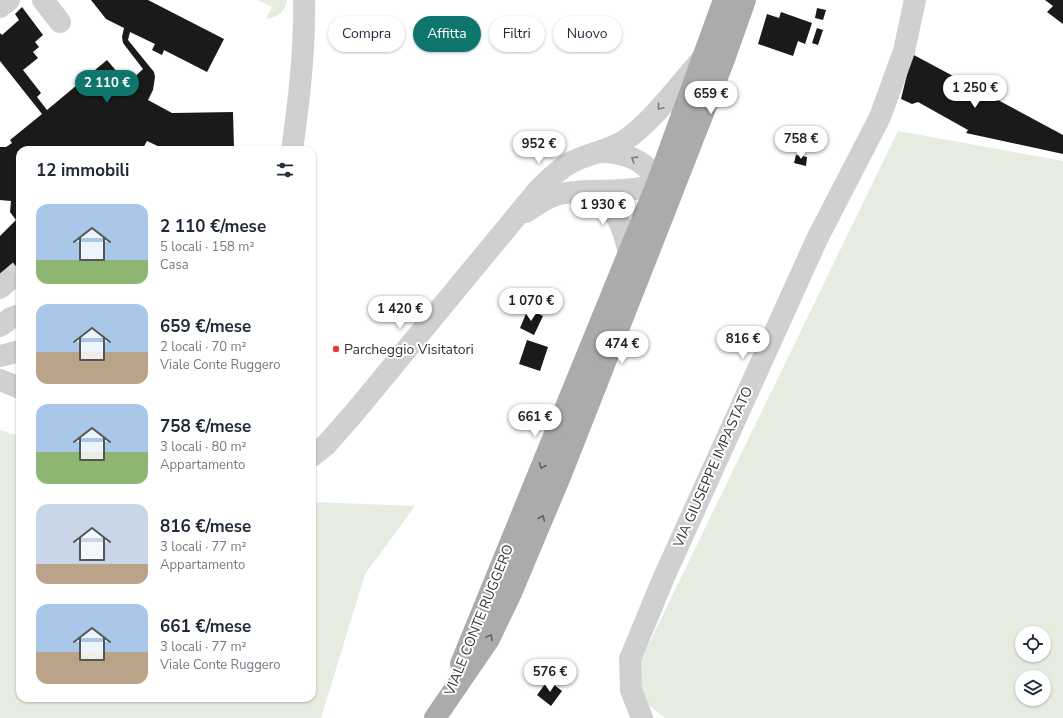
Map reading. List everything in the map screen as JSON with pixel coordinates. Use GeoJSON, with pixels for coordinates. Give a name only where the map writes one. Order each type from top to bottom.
{"type":"FeatureCollection","features":[{"type":"Feature","properties":{"kind":"main road","name":"VIALE CONTE RUGGERO"},"geometry":{"type":"LineString","coordinates":[[440,711],[657,184],[724,0]]}},
{"type":"Feature","properties":{"kind":"main road","name":"VIALE CONTE RUGGERO"},"geometry":{"type":"LineString","coordinates":[[440,711],[489,639],[511,592],[568,456],[720,69],[745,0]]}},
{"type":"Feature","properties":{"kind":"street"},"geometry":{"type":"LineString","coordinates":[[0,7],[9,0]]}},
{"type":"Feature","properties":{"kind":"street"},"geometry":{"type":"LineString","coordinates":[[43,0],[60,22]]}},
{"type":"Feature","properties":{"kind":"street"},"geometry":{"type":"LineString","coordinates":[[293,146],[298,111],[305,32],[304,0]]}},
{"type":"Feature","properties":{"kind":"street","name":"VIA GIUSEPPE IMPASTATO"},"geometry":{"type":"LineString","coordinates":[[642,718],[631,690],[630,659],[664,577],[817,239],[880,117],[904,51],[915,0]]}},
{"type":"Feature","properties":{"kind":"street"},"geometry":{"type":"LineString","coordinates":[[509,224],[539,203],[557,195],[643,188],[657,184],[667,177],[712,66],[738,20]]}},
{"type":"Feature","properties":{"kind":"street"},"geometry":{"type":"LineString","coordinates":[[316,453],[326,445],[355,412],[538,190],[557,171],[576,160],[615,147],[646,124],[704,57]]}},
{"type":"Feature","properties":{"kind":"street"},"geometry":{"type":"LineString","coordinates":[[568,456],[578,407],[659,199],[657,184],[649,168],[626,154],[601,152]]}},
{"type":"Feature","properties":{"kind":"street"},"geometry":{"type":"LineString","coordinates":[[587,192],[601,198],[616,214],[624,230],[629,253]]}},
{"type":"Feature","properties":{"kind":"street"},"geometry":{"type":"LineString","coordinates":[[0,326],[16,316]]}},
{"type":"Feature","properties":{"kind":"street"},"geometry":{"type":"LineString","coordinates":[[0,356],[16,352]]}},
{"type":"Feature","properties":{"kind":"street"},"geometry":{"type":"LineString","coordinates":[[0,380],[16,386]]}},
{"type":"Feature","properties":{"kind":"shaded area"},"geometry":{"type":"Polygon","coordinates":[[[258,0],[287,0],[283,11],[274,17],[266,19],[272,7],[258,0]]]}},
{"type":"Feature","properties":{"kind":"shaded area"},"geometry":{"type":"Polygon","coordinates":[[[898,131],[1063,161],[1063,718],[665,718],[640,698],[639,664],[898,131]]]}},
{"type":"Feature","properties":{"kind":"shaded area"},"geometry":{"type":"Polygon","coordinates":[[[0,430],[16,435],[16,702],[316,702],[316,502],[415,506],[365,574],[321,718],[0,718],[0,430]]]}},
{"type":"Feature","properties":{"kind":"building"},"geometry":{"type":"Polygon","coordinates":[[[91,0],[148,0],[224,39],[207,72],[164,50],[162,55],[152,50],[155,44],[130,32],[128,40],[154,72],[155,77],[153,90],[148,100],[172,113],[233,112],[234,146],[158,146],[147,141],[144,146],[16,146],[16,220],[10,212],[11,201],[0,200],[0,147],[6,147],[12,143],[10,140],[42,114],[0,61],[0,33],[2,35],[19,20],[15,14],[22,7],[43,35],[35,42],[39,47],[33,52],[38,58],[23,70],[41,93],[37,97],[47,110],[107,60],[124,80],[120,83],[124,87],[143,69],[123,43],[122,37],[124,28],[106,19],[91,0]]]}},
{"type":"Feature","properties":{"kind":"building"},"geometry":{"type":"Polygon","coordinates":[[[1045,0],[1063,0],[1063,24],[1047,12],[1053,6],[1045,0]]]}},
{"type":"Feature","properties":{"kind":"building"},"geometry":{"type":"Polygon","coordinates":[[[817,8],[826,10],[823,20],[815,18],[817,8]]]}},
{"type":"Feature","properties":{"kind":"building"},"geometry":{"type":"Polygon","coordinates":[[[781,12],[812,23],[805,44],[798,41],[793,56],[758,44],[767,14],[779,18],[781,12]]]}},
{"type":"Feature","properties":{"kind":"building"},"geometry":{"type":"Polygon","coordinates":[[[817,28],[823,30],[818,45],[812,43],[817,28]]]}},
{"type":"Feature","properties":{"kind":"building"},"geometry":{"type":"Polygon","coordinates":[[[912,54],[1063,135],[1063,154],[966,133],[968,130],[918,102],[912,104],[901,99],[912,54]]]}},
{"type":"Feature","properties":{"kind":"building"},"geometry":{"type":"Polygon","coordinates":[[[796,155],[807,157],[806,166],[794,163],[796,155]]]}},
{"type":"Feature","properties":{"kind":"building"},"geometry":{"type":"Polygon","coordinates":[[[16,220],[16,286],[0,277],[0,236],[16,220]]]}},
{"type":"Feature","properties":{"kind":"building"},"geometry":{"type":"Polygon","coordinates":[[[528,309],[543,316],[534,335],[520,328],[528,309]]]}},
{"type":"Feature","properties":{"kind":"building"},"geometry":{"type":"Polygon","coordinates":[[[527,340],[548,347],[540,371],[519,364],[527,340]]]}},
{"type":"Feature","properties":{"kind":"building"},"geometry":{"type":"Polygon","coordinates":[[[548,680],[562,691],[551,706],[537,695],[548,680]]]}},
{"type":"Feature","properties":{"kind":"tunnel"},"geometry":{"type":"LineString","coordinates":[[7,282],[16,274]]}},
{"type":"Feature","properties":{"kind":"place","name":"Parcheggio Visitatori"},"geometry":{"type":"Point","coordinates":[336,349]}}]}
